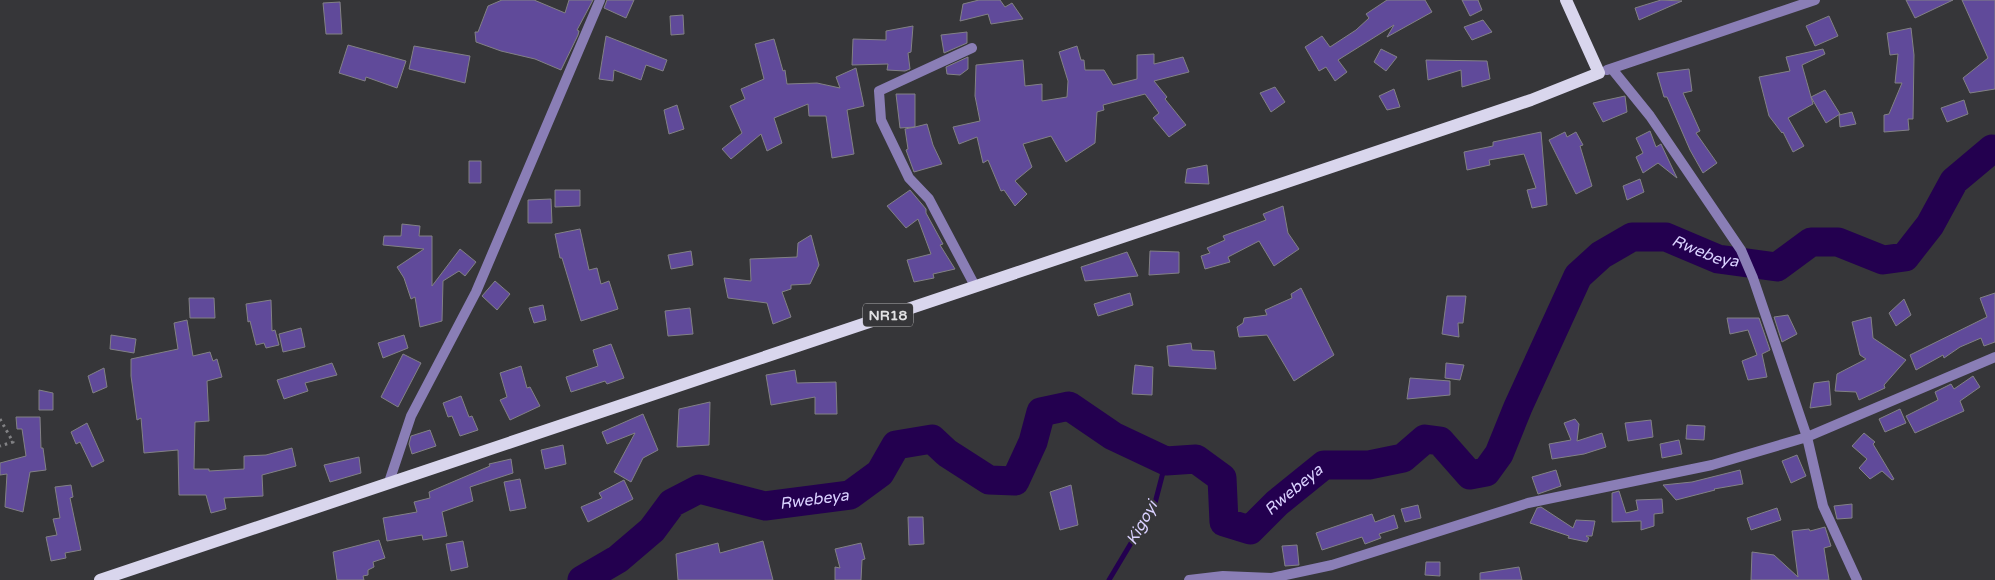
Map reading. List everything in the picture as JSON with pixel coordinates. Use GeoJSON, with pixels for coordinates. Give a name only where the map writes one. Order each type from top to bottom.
{"type":"FeatureCollection","features":[{"type":"Feature","properties":{"kind":"main road"},"geometry":{"type":"LineString","coordinates":[[1566,0],[1599,73]]}},
{"type":"Feature","properties":{"kind":"main road","name":"NR18"},"geometry":{"type":"LineString","coordinates":[[100,580],[1531,100],[1599,73]]}},
{"type":"Feature","properties":{"kind":"street"},"geometry":{"type":"LineString","coordinates":[[389,482],[411,416],[476,292],[600,0]]}},
{"type":"Feature","properties":{"kind":"street"},"geometry":{"type":"LineString","coordinates":[[1599,73],[1815,0]]}},
{"type":"Feature","properties":{"kind":"street"},"geometry":{"type":"LineString","coordinates":[[972,48],[879,91],[881,120],[909,178],[929,199],[975,286]]}},
{"type":"Feature","properties":{"kind":"street"},"geometry":{"type":"LineString","coordinates":[[1612,69],[1650,116],[1740,250],[1753,278],[1807,437],[1823,506],[1857,580]]}},
{"type":"Feature","properties":{"kind":"street"},"geometry":{"type":"LineString","coordinates":[[1189,580],[1223,576],[1272,578],[1332,565],[1528,503],[1712,465],[1807,437],[1995,357]]}},
{"type":"Feature","properties":{"kind":"path"},"geometry":{"type":"LineString","coordinates":[[0,419],[13,442],[0,446]]}},
{"type":"Feature","properties":{"kind":"building"},"geometry":{"type":"Polygon","coordinates":[[[502,0],[534,0],[565,13],[569,0],[593,0],[577,30],[579,31],[578,35],[561,70],[535,59],[501,51],[476,42],[475,32],[478,32],[488,6],[502,0]]]}},
{"type":"Feature","properties":{"kind":"building"},"geometry":{"type":"Polygon","coordinates":[[[607,0],[634,0],[626,18],[604,8],[607,0]]]}},
{"type":"Feature","properties":{"kind":"building"},"geometry":{"type":"Polygon","coordinates":[[[979,0],[1000,0],[1005,7],[1012,3],[1023,19],[991,24],[988,14],[960,21],[963,4],[979,0]]]}},
{"type":"Feature","properties":{"kind":"building"},"geometry":{"type":"Polygon","coordinates":[[[1387,0],[1425,0],[1432,12],[1387,37],[1394,25],[1338,60],[1347,72],[1335,81],[1326,67],[1319,71],[1305,47],[1322,36],[1330,47],[1356,30],[1369,18],[1366,14],[1387,0]]]}},
{"type":"Feature","properties":{"kind":"building"},"geometry":{"type":"Polygon","coordinates":[[[1462,0],[1478,0],[1482,10],[1470,16],[1462,0]]]}},
{"type":"Feature","properties":{"kind":"building"},"geometry":{"type":"Polygon","coordinates":[[[1661,0],[1682,1],[1639,20],[1635,8],[1661,0]]]}},
{"type":"Feature","properties":{"kind":"building"},"geometry":{"type":"Polygon","coordinates":[[[1906,0],[1953,0],[1915,18],[1906,0]]]}},
{"type":"Feature","properties":{"kind":"building"},"geometry":{"type":"Polygon","coordinates":[[[1962,0],[1995,0],[1995,89],[1970,93],[1963,78],[1988,58],[1962,0]]]}},
{"type":"Feature","properties":{"kind":"building"},"geometry":{"type":"Polygon","coordinates":[[[340,2],[342,34],[326,34],[323,3],[340,2]]]}},
{"type":"Feature","properties":{"kind":"building"},"geometry":{"type":"Polygon","coordinates":[[[683,15],[684,34],[671,35],[670,16],[683,15]]]}},
{"type":"Feature","properties":{"kind":"building"},"geometry":{"type":"Polygon","coordinates":[[[1829,16],[1838,36],[1815,46],[1806,26],[1829,16]]]}},
{"type":"Feature","properties":{"kind":"building"},"geometry":{"type":"Polygon","coordinates":[[[1483,20],[1492,32],[1472,40],[1464,27],[1483,20]]]}},
{"type":"Feature","properties":{"kind":"building"},"geometry":{"type":"Polygon","coordinates":[[[913,26],[911,52],[908,53],[910,69],[905,71],[887,70],[888,64],[852,65],[853,39],[886,40],[886,31],[913,26]]]}},
{"type":"Feature","properties":{"kind":"building"},"geometry":{"type":"Polygon","coordinates":[[[1911,28],[1914,55],[1913,119],[1908,119],[1909,130],[1884,132],[1884,115],[1889,114],[1902,83],[1895,83],[1898,54],[1890,55],[1887,33],[1911,28]]]}},
{"type":"Feature","properties":{"kind":"building"},"geometry":{"type":"Polygon","coordinates":[[[967,32],[967,43],[944,53],[941,35],[967,32]]]}},
{"type":"Feature","properties":{"kind":"building"},"geometry":{"type":"Polygon","coordinates":[[[606,36],[667,60],[663,71],[646,65],[641,80],[614,70],[613,81],[599,79],[606,36]]]}},
{"type":"Feature","properties":{"kind":"building"},"geometry":{"type":"Polygon","coordinates":[[[774,39],[783,71],[785,70],[787,84],[817,83],[840,88],[836,77],[856,68],[864,106],[847,110],[854,154],[832,158],[826,116],[809,116],[808,104],[774,118],[782,143],[767,151],[761,134],[731,159],[722,149],[742,133],[730,106],[745,99],[741,89],[764,79],[755,44],[774,39]]]}},
{"type":"Feature","properties":{"kind":"building"},"geometry":{"type":"Polygon","coordinates":[[[348,45],[406,61],[397,88],[366,77],[365,81],[339,73],[348,45]]]}},
{"type":"Feature","properties":{"kind":"building"},"geometry":{"type":"Polygon","coordinates":[[[414,46],[470,56],[465,83],[409,69],[414,46]]]}},
{"type":"Feature","properties":{"kind":"building"},"geometry":{"type":"Polygon","coordinates":[[[1077,46],[1081,60],[1084,60],[1085,70],[1104,70],[1113,85],[1137,79],[1137,55],[1154,54],[1154,64],[1183,57],[1189,72],[1154,81],[1167,97],[1165,99],[1186,125],[1169,137],[1153,118],[1159,113],[1145,94],[1103,105],[1104,110],[1097,112],[1095,143],[1066,162],[1051,136],[1023,144],[1032,167],[1015,181],[1027,194],[1015,206],[1004,190],[1001,191],[988,160],[983,163],[977,137],[959,144],[953,127],[980,121],[975,96],[976,65],[1023,60],[1025,86],[1042,84],[1042,101],[1067,97],[1068,81],[1059,52],[1077,46]]]}},
{"type":"Feature","properties":{"kind":"building"},"geometry":{"type":"Polygon","coordinates":[[[1381,49],[1397,57],[1386,71],[1374,62],[1381,49]]]}},
{"type":"Feature","properties":{"kind":"building"},"geometry":{"type":"Polygon","coordinates":[[[1823,49],[1825,54],[1802,65],[1813,104],[1788,118],[1804,146],[1793,152],[1783,132],[1769,116],[1759,77],[1790,71],[1786,57],[1823,49]]]}},
{"type":"Feature","properties":{"kind":"building"},"geometry":{"type":"Polygon","coordinates":[[[968,57],[968,69],[960,75],[947,74],[946,67],[968,57]]]}},
{"type":"Feature","properties":{"kind":"building"},"geometry":{"type":"Polygon","coordinates":[[[1426,60],[1487,61],[1490,79],[1462,87],[1461,70],[1428,80],[1426,60]]]}},
{"type":"Feature","properties":{"kind":"building"},"geometry":{"type":"Polygon","coordinates":[[[1689,69],[1692,91],[1683,93],[1700,131],[1696,133],[1717,163],[1703,173],[1690,150],[1667,97],[1664,97],[1657,73],[1689,69]]]}},
{"type":"Feature","properties":{"kind":"building"},"geometry":{"type":"Polygon","coordinates":[[[1275,87],[1285,102],[1271,112],[1260,93],[1275,87]]]}},
{"type":"Feature","properties":{"kind":"building"},"geometry":{"type":"Polygon","coordinates":[[[1394,89],[1400,107],[1387,110],[1379,96],[1394,89]]]}},
{"type":"Feature","properties":{"kind":"building"},"geometry":{"type":"Polygon","coordinates":[[[1825,90],[1840,114],[1826,123],[1811,97],[1825,90]]]}},
{"type":"Feature","properties":{"kind":"building"},"geometry":{"type":"Polygon","coordinates":[[[896,94],[915,94],[915,127],[900,128],[896,94]]]}},
{"type":"Feature","properties":{"kind":"building"},"geometry":{"type":"Polygon","coordinates":[[[1625,96],[1627,112],[1603,122],[1593,103],[1625,96]]]}},
{"type":"Feature","properties":{"kind":"building"},"geometry":{"type":"Polygon","coordinates":[[[1964,100],[1968,114],[1947,122],[1941,108],[1964,100]]]}},
{"type":"Feature","properties":{"kind":"building"},"geometry":{"type":"Polygon","coordinates":[[[677,105],[684,129],[669,134],[664,110],[677,105]]]}},
{"type":"Feature","properties":{"kind":"building"},"geometry":{"type":"Polygon","coordinates":[[[1852,112],[1856,124],[1840,127],[1839,115],[1852,112]]]}},
{"type":"Feature","properties":{"kind":"building"},"geometry":{"type":"Polygon","coordinates":[[[927,124],[933,145],[942,164],[914,172],[906,150],[908,149],[905,129],[927,124]]]}},
{"type":"Feature","properties":{"kind":"building"},"geometry":{"type":"Polygon","coordinates":[[[1650,131],[1656,147],[1661,144],[1677,178],[1658,163],[1643,173],[1636,157],[1643,153],[1636,138],[1650,131]]]}},
{"type":"Feature","properties":{"kind":"building"},"geometry":{"type":"Polygon","coordinates":[[[1541,132],[1547,205],[1532,208],[1527,190],[1536,188],[1524,154],[1489,160],[1490,165],[1467,170],[1464,152],[1493,146],[1493,142],[1541,132]]]}},
{"type":"Feature","properties":{"kind":"building"},"geometry":{"type":"Polygon","coordinates":[[[1565,132],[1567,137],[1576,132],[1583,145],[1580,146],[1592,186],[1576,194],[1549,140],[1565,132]]]}},
{"type":"Feature","properties":{"kind":"building"},"geometry":{"type":"Polygon","coordinates":[[[469,161],[481,161],[481,183],[469,183],[469,161]]]}},
{"type":"Feature","properties":{"kind":"building"},"geometry":{"type":"Polygon","coordinates":[[[1207,165],[1209,184],[1185,183],[1187,169],[1207,165]]]}},
{"type":"Feature","properties":{"kind":"building"},"geometry":{"type":"Polygon","coordinates":[[[1640,179],[1644,192],[1627,200],[1623,186],[1640,179]]]}},
{"type":"Feature","properties":{"kind":"building"},"geometry":{"type":"Polygon","coordinates":[[[555,190],[580,190],[580,206],[555,207],[555,190]]]}},
{"type":"Feature","properties":{"kind":"building"},"geometry":{"type":"Polygon","coordinates":[[[910,190],[926,209],[926,213],[943,244],[940,245],[955,269],[933,274],[934,278],[914,282],[907,260],[931,254],[918,219],[906,228],[887,206],[910,190]]]}},
{"type":"Feature","properties":{"kind":"building"},"geometry":{"type":"Polygon","coordinates":[[[551,199],[552,223],[528,223],[528,200],[551,199]]]}},
{"type":"Feature","properties":{"kind":"building"},"geometry":{"type":"Polygon","coordinates":[[[1283,206],[1288,233],[1299,249],[1274,266],[1259,241],[1228,257],[1230,262],[1205,269],[1201,256],[1210,253],[1207,248],[1225,240],[1223,236],[1266,220],[1263,214],[1283,206]]]}},
{"type":"Feature","properties":{"kind":"building"},"geometry":{"type":"Polygon","coordinates":[[[402,224],[420,226],[419,236],[432,236],[432,286],[460,249],[476,262],[465,276],[459,271],[443,281],[442,321],[420,327],[415,297],[411,299],[404,278],[397,267],[424,249],[383,245],[384,236],[401,236],[402,224]]]}},
{"type":"Feature","properties":{"kind":"building"},"geometry":{"type":"Polygon","coordinates":[[[580,229],[589,270],[597,268],[601,284],[609,281],[618,309],[581,321],[562,258],[560,258],[555,234],[580,229]]]}},
{"type":"Feature","properties":{"kind":"building"},"geometry":{"type":"Polygon","coordinates":[[[811,235],[819,265],[810,284],[791,285],[791,289],[782,292],[791,317],[773,324],[767,303],[728,298],[724,278],[751,281],[750,259],[797,257],[798,243],[811,235]]]}},
{"type":"Feature","properties":{"kind":"building"},"geometry":{"type":"Polygon","coordinates":[[[691,251],[693,265],[671,269],[668,255],[691,251]]]}},
{"type":"Feature","properties":{"kind":"building"},"geometry":{"type":"Polygon","coordinates":[[[1150,251],[1179,252],[1179,273],[1149,275],[1150,251]]]}},
{"type":"Feature","properties":{"kind":"building"},"geometry":{"type":"Polygon","coordinates":[[[1127,252],[1138,276],[1085,281],[1081,267],[1127,252]]]}},
{"type":"Feature","properties":{"kind":"building"},"geometry":{"type":"Polygon","coordinates":[[[495,281],[510,294],[497,310],[482,296],[495,281]]]}},
{"type":"Feature","properties":{"kind":"building"},"geometry":{"type":"Polygon","coordinates":[[[1301,288],[1334,355],[1294,381],[1267,335],[1239,337],[1237,327],[1243,323],[1244,318],[1267,315],[1265,310],[1292,298],[1291,294],[1301,288]]]}},
{"type":"Feature","properties":{"kind":"building"},"geometry":{"type":"Polygon","coordinates":[[[1130,293],[1133,305],[1098,316],[1094,304],[1130,293]]]}},
{"type":"Feature","properties":{"kind":"building"},"geometry":{"type":"Polygon","coordinates":[[[1995,293],[1995,342],[1984,346],[1981,338],[1960,347],[1944,358],[1943,355],[1916,370],[1910,355],[1987,317],[1980,298],[1995,293]]]}},
{"type":"Feature","properties":{"kind":"building"},"geometry":{"type":"Polygon","coordinates":[[[1447,296],[1466,296],[1463,323],[1458,323],[1459,337],[1442,334],[1447,296]]]}},
{"type":"Feature","properties":{"kind":"building"},"geometry":{"type":"Polygon","coordinates":[[[189,298],[214,298],[215,318],[190,318],[189,298]]]}},
{"type":"Feature","properties":{"kind":"building"},"geometry":{"type":"Polygon","coordinates":[[[1904,299],[1911,315],[1896,326],[1889,313],[1904,299]]]}},
{"type":"Feature","properties":{"kind":"building"},"geometry":{"type":"Polygon","coordinates":[[[271,300],[272,331],[275,330],[279,345],[266,348],[264,343],[256,345],[250,321],[248,322],[246,304],[271,300]]]}},
{"type":"Feature","properties":{"kind":"building"},"geometry":{"type":"Polygon","coordinates":[[[543,305],[546,320],[534,323],[529,308],[543,305]]]}},
{"type":"Feature","properties":{"kind":"building"},"geometry":{"type":"Polygon","coordinates":[[[690,308],[693,334],[668,336],[665,311],[690,308]]]}},
{"type":"Feature","properties":{"kind":"building"},"geometry":{"type":"Polygon","coordinates":[[[1788,315],[1797,334],[1782,342],[1774,317],[1788,315]]]}},
{"type":"Feature","properties":{"kind":"building"},"geometry":{"type":"Polygon","coordinates":[[[1871,317],[1873,338],[1906,360],[1884,385],[1885,388],[1859,400],[1856,392],[1835,391],[1837,374],[1866,359],[1860,355],[1852,322],[1871,317]]]}},
{"type":"Feature","properties":{"kind":"building"},"geometry":{"type":"Polygon","coordinates":[[[1727,318],[1759,318],[1770,350],[1762,354],[1767,377],[1748,380],[1742,361],[1757,355],[1748,330],[1730,334],[1727,318]]]}},
{"type":"Feature","properties":{"kind":"building"},"geometry":{"type":"Polygon","coordinates":[[[187,320],[193,356],[210,352],[213,361],[217,359],[222,377],[207,381],[209,421],[195,422],[194,469],[209,469],[209,471],[244,469],[244,456],[266,455],[292,448],[296,466],[262,475],[263,496],[224,498],[226,509],[211,513],[206,495],[179,495],[178,450],[144,453],[141,418],[137,420],[131,376],[131,359],[178,349],[174,323],[187,320]]]}},
{"type":"Feature","properties":{"kind":"building"},"geometry":{"type":"Polygon","coordinates":[[[301,328],[305,347],[283,352],[279,334],[301,328]]]}},
{"type":"Feature","properties":{"kind":"building"},"geometry":{"type":"Polygon","coordinates":[[[111,335],[136,339],[134,353],[110,349],[111,335]]]}},
{"type":"Feature","properties":{"kind":"building"},"geometry":{"type":"Polygon","coordinates":[[[404,335],[408,348],[383,358],[378,343],[404,335]]]}},
{"type":"Feature","properties":{"kind":"building"},"geometry":{"type":"Polygon","coordinates":[[[1191,343],[1192,350],[1214,351],[1216,369],[1169,366],[1167,346],[1191,343]]]}},
{"type":"Feature","properties":{"kind":"building"},"geometry":{"type":"Polygon","coordinates":[[[611,344],[624,378],[607,384],[605,381],[571,392],[566,377],[598,366],[593,350],[611,344]]]}},
{"type":"Feature","properties":{"kind":"building"},"geometry":{"type":"Polygon","coordinates":[[[403,354],[421,363],[398,407],[381,397],[403,354]]]}},
{"type":"Feature","properties":{"kind":"building"},"geometry":{"type":"Polygon","coordinates":[[[332,363],[337,375],[305,383],[308,391],[284,399],[277,380],[332,363]]]}},
{"type":"Feature","properties":{"kind":"building"},"geometry":{"type":"Polygon","coordinates":[[[1446,363],[1464,365],[1460,380],[1445,378],[1446,363]]]}},
{"type":"Feature","properties":{"kind":"building"},"geometry":{"type":"Polygon","coordinates":[[[1135,365],[1153,367],[1152,395],[1132,394],[1135,365]]]}},
{"type":"Feature","properties":{"kind":"building"},"geometry":{"type":"Polygon","coordinates":[[[521,366],[527,388],[530,387],[540,406],[510,420],[500,400],[507,397],[500,373],[521,366]]]}},
{"type":"Feature","properties":{"kind":"building"},"geometry":{"type":"Polygon","coordinates":[[[104,368],[107,387],[93,393],[88,376],[104,368]]]}},
{"type":"Feature","properties":{"kind":"building"},"geometry":{"type":"Polygon","coordinates":[[[795,370],[797,383],[836,382],[837,414],[815,414],[815,397],[771,405],[766,375],[795,370]]]}},
{"type":"Feature","properties":{"kind":"building"},"geometry":{"type":"Polygon","coordinates":[[[1973,376],[1980,387],[1960,401],[1964,411],[1915,433],[1906,416],[1938,400],[1935,392],[1951,384],[1954,389],[1973,376]]]}},
{"type":"Feature","properties":{"kind":"building"},"geometry":{"type":"Polygon","coordinates":[[[1410,378],[1450,381],[1450,395],[1407,399],[1410,378]]]}},
{"type":"Feature","properties":{"kind":"building"},"geometry":{"type":"Polygon","coordinates":[[[1829,381],[1831,405],[1810,408],[1814,383],[1829,381]]]}},
{"type":"Feature","properties":{"kind":"building"},"geometry":{"type":"Polygon","coordinates":[[[39,390],[53,393],[53,410],[39,410],[39,390]]]}},
{"type":"Feature","properties":{"kind":"building"},"geometry":{"type":"Polygon","coordinates":[[[461,396],[469,417],[472,416],[478,430],[460,436],[452,416],[448,417],[443,403],[461,396]]]}},
{"type":"Feature","properties":{"kind":"building"},"geometry":{"type":"Polygon","coordinates":[[[710,402],[709,445],[677,447],[679,409],[710,402]]]}},
{"type":"Feature","properties":{"kind":"building"},"geometry":{"type":"Polygon","coordinates":[[[1900,409],[1906,423],[1885,432],[1879,419],[1900,409]]]}},
{"type":"Feature","properties":{"kind":"building"},"geometry":{"type":"Polygon","coordinates":[[[643,414],[658,450],[643,458],[631,482],[614,472],[635,433],[607,444],[602,432],[643,414]]]}},
{"type":"Feature","properties":{"kind":"building"},"geometry":{"type":"Polygon","coordinates":[[[16,417],[40,417],[41,448],[43,448],[46,470],[30,472],[23,512],[5,507],[7,474],[0,475],[0,463],[26,456],[22,429],[17,429],[16,417]]]}},
{"type":"Feature","properties":{"kind":"building"},"geometry":{"type":"Polygon","coordinates":[[[1575,419],[1579,424],[1577,441],[1602,433],[1606,447],[1584,454],[1552,459],[1549,444],[1571,440],[1564,423],[1575,419]]]}},
{"type":"Feature","properties":{"kind":"building"},"geometry":{"type":"Polygon","coordinates":[[[1651,420],[1653,437],[1628,441],[1625,423],[1651,420]]]}},
{"type":"Feature","properties":{"kind":"building"},"geometry":{"type":"Polygon","coordinates":[[[87,423],[104,461],[92,467],[80,442],[76,444],[71,432],[87,423]]]}},
{"type":"Feature","properties":{"kind":"building"},"geometry":{"type":"Polygon","coordinates":[[[1687,425],[1705,426],[1704,440],[1686,439],[1687,425]]]}},
{"type":"Feature","properties":{"kind":"building"},"geometry":{"type":"Polygon","coordinates":[[[430,430],[436,446],[412,454],[409,444],[411,436],[430,430]]]}},
{"type":"Feature","properties":{"kind":"building"},"geometry":{"type":"Polygon","coordinates":[[[1864,433],[1875,442],[1873,444],[1894,479],[1892,480],[1882,471],[1870,479],[1859,468],[1867,459],[1852,446],[1864,433]]]}},
{"type":"Feature","properties":{"kind":"building"},"geometry":{"type":"Polygon","coordinates":[[[1679,440],[1682,454],[1662,458],[1660,444],[1679,440]]]}},
{"type":"Feature","properties":{"kind":"building"},"geometry":{"type":"Polygon","coordinates":[[[563,445],[566,464],[545,469],[541,450],[563,445]]]}},
{"type":"Feature","properties":{"kind":"building"},"geometry":{"type":"Polygon","coordinates":[[[1797,455],[1806,476],[1791,483],[1782,461],[1797,455]]]}},
{"type":"Feature","properties":{"kind":"building"},"geometry":{"type":"Polygon","coordinates":[[[359,457],[361,473],[330,482],[324,465],[359,457]]]}},
{"type":"Feature","properties":{"kind":"building"},"geometry":{"type":"Polygon","coordinates":[[[511,459],[513,473],[470,487],[473,501],[442,512],[447,536],[423,540],[422,535],[387,541],[383,518],[417,512],[414,502],[430,498],[429,492],[490,466],[489,464],[511,459]]]}},
{"type":"Feature","properties":{"kind":"building"},"geometry":{"type":"Polygon","coordinates":[[[1556,470],[1561,486],[1538,494],[1532,477],[1556,470]]]}},
{"type":"Feature","properties":{"kind":"building"},"geometry":{"type":"Polygon","coordinates":[[[1740,470],[1743,484],[1714,489],[1676,500],[1663,485],[1692,482],[1740,470]]]}},
{"type":"Feature","properties":{"kind":"building"},"geometry":{"type":"Polygon","coordinates":[[[520,479],[526,508],[510,511],[504,482],[520,479]]]}},
{"type":"Feature","properties":{"kind":"building"},"geometry":{"type":"Polygon","coordinates":[[[624,480],[633,499],[588,522],[581,507],[602,498],[599,493],[624,480]]]}},
{"type":"Feature","properties":{"kind":"building"},"geometry":{"type":"Polygon","coordinates":[[[71,485],[73,497],[70,498],[81,550],[65,553],[66,558],[51,561],[46,537],[57,535],[53,519],[60,518],[55,487],[71,485]]]}},
{"type":"Feature","properties":{"kind":"building"},"geometry":{"type":"Polygon","coordinates":[[[1071,485],[1078,525],[1060,530],[1050,492],[1071,485]]]}},
{"type":"Feature","properties":{"kind":"building"},"geometry":{"type":"Polygon","coordinates":[[[1619,491],[1626,513],[1638,510],[1636,500],[1662,499],[1663,513],[1654,514],[1654,526],[1641,530],[1641,521],[1612,522],[1612,493],[1619,491]]]}},
{"type":"Feature","properties":{"kind":"building"},"geometry":{"type":"Polygon","coordinates":[[[1852,504],[1852,518],[1837,519],[1834,506],[1852,504]]]}},
{"type":"Feature","properties":{"kind":"building"},"geometry":{"type":"Polygon","coordinates":[[[1418,505],[1421,518],[1405,522],[1401,509],[1418,505]]]}},
{"type":"Feature","properties":{"kind":"building"},"geometry":{"type":"Polygon","coordinates":[[[1541,507],[1573,528],[1576,520],[1595,521],[1592,536],[1586,536],[1589,538],[1587,542],[1568,538],[1569,536],[1530,523],[1537,508],[1541,507]]]}},
{"type":"Feature","properties":{"kind":"building"},"geometry":{"type":"Polygon","coordinates":[[[1777,508],[1781,520],[1751,530],[1747,518],[1777,508]]]}},
{"type":"Feature","properties":{"kind":"building"},"geometry":{"type":"Polygon","coordinates":[[[1372,514],[1375,522],[1394,515],[1398,528],[1379,534],[1381,538],[1365,544],[1362,537],[1322,550],[1316,533],[1372,514]]]}},
{"type":"Feature","properties":{"kind":"building"},"geometry":{"type":"Polygon","coordinates":[[[908,517],[923,517],[924,544],[909,545],[908,517]]]}},
{"type":"Feature","properties":{"kind":"building"},"geometry":{"type":"Polygon","coordinates":[[[1825,527],[1831,546],[1824,548],[1829,580],[1751,580],[1752,552],[1774,555],[1798,577],[1792,531],[1809,529],[1810,531],[1825,527]]]}},
{"type":"Feature","properties":{"kind":"building"},"geometry":{"type":"Polygon","coordinates":[[[379,540],[385,558],[373,562],[374,567],[368,570],[368,575],[363,576],[364,580],[337,580],[333,552],[379,540]]]}},
{"type":"Feature","properties":{"kind":"building"},"geometry":{"type":"Polygon","coordinates":[[[463,541],[468,567],[451,571],[446,544],[463,541]]]}},
{"type":"Feature","properties":{"kind":"building"},"geometry":{"type":"Polygon","coordinates":[[[763,541],[773,580],[678,580],[676,554],[718,543],[720,553],[763,541]]]}},
{"type":"Feature","properties":{"kind":"building"},"geometry":{"type":"Polygon","coordinates":[[[861,543],[865,559],[862,560],[861,580],[835,580],[835,567],[840,568],[835,549],[861,543]]]}},
{"type":"Feature","properties":{"kind":"building"},"geometry":{"type":"Polygon","coordinates":[[[1297,545],[1299,565],[1285,566],[1282,546],[1297,545]]]}},
{"type":"Feature","properties":{"kind":"building"},"geometry":{"type":"Polygon","coordinates":[[[1426,562],[1440,562],[1440,576],[1425,575],[1426,562]]]}},
{"type":"Feature","properties":{"kind":"building"},"geometry":{"type":"Polygon","coordinates":[[[1519,567],[1522,580],[1480,580],[1480,573],[1519,567]]]}},
{"type":"Feature","properties":{"kind":"waterway","name":"Rwebeya"},"geometry":{"type":"LineString","coordinates":[[582,580],[618,559],[652,530],[672,503],[699,489],[765,506],[850,495],[880,473],[896,445],[932,439],[947,453],[989,480],[1015,481],[1033,442],[1041,412],[1069,406],[1113,436],[1166,461],[1196,459],[1222,478],[1224,522],[1250,530],[1277,503],[1324,465],[1369,465],[1403,458],[1425,439],[1440,441],[1470,475],[1486,472],[1499,454],[1518,407],[1578,276],[1601,255],[1632,237],[1666,237],[1718,259],[1777,267],[1811,242],[1838,242],[1883,260],[1905,257],[1930,225],[1954,181],[1992,149],[1995,150]]}},
{"type":"Feature","properties":{"kind":"waterway","name":"Kigoyi"},"geometry":{"type":"LineString","coordinates":[[1109,580],[1155,503],[1166,461]]}}]}
